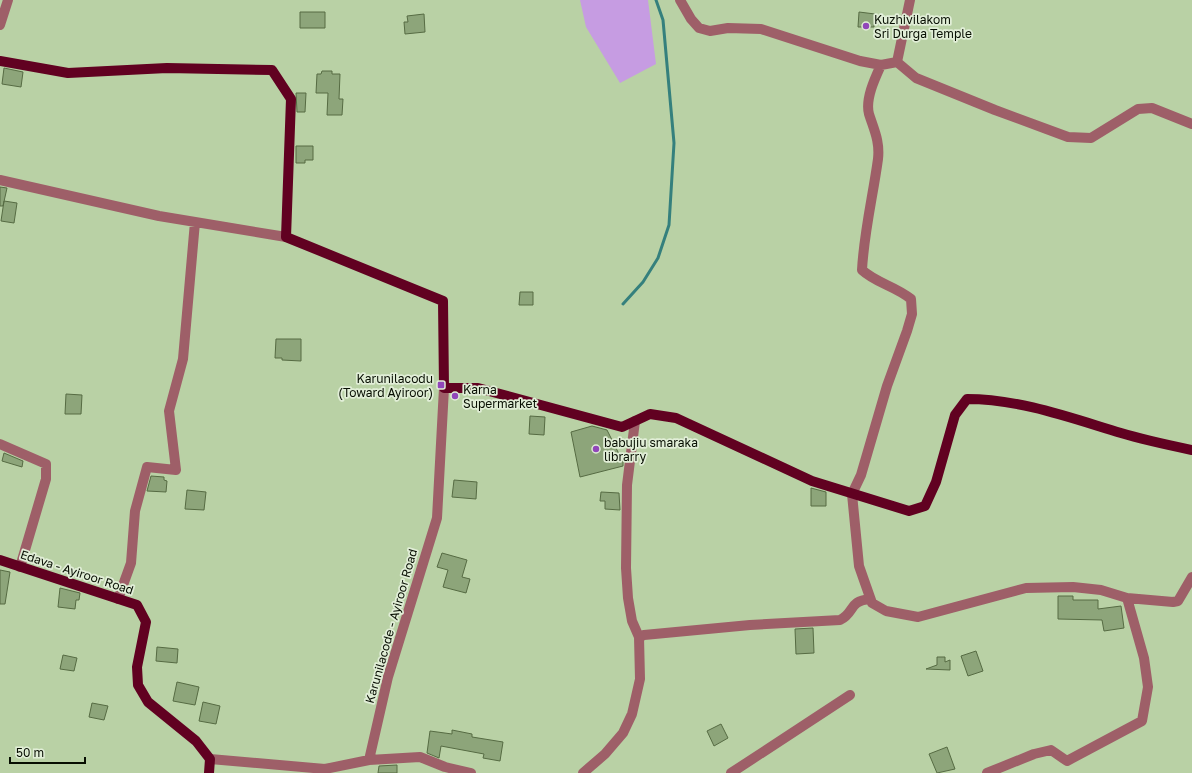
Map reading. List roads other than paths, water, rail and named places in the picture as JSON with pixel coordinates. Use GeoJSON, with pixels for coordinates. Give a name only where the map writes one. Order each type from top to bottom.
{"type":"FeatureCollection","features":[{"type":"Feature","properties":{"kind":"main road"},"geometry":{"type":"LineString","coordinates":[[0,61],[68,74],[168,68],[272,70],[291,99],[286,237],[442,301],[444,388],[478,388],[622,427],[650,414],[676,418],[812,481],[909,511],[925,506],[936,482],[955,415],[967,399],[992,399],[1070,416],[1122,433],[1192,450]]}},
{"type":"Feature","properties":{"kind":"main road","name":"Edava - Ayiroor Road"},"geometry":{"type":"LineString","coordinates":[[0,560],[137,605],[146,622],[137,667],[138,685],[148,702],[196,741],[210,759]]}},
{"type":"Feature","properties":{"kind":"main road"},"geometry":{"type":"LineString","coordinates":[[209,773],[210,759]]}},
{"type":"Feature","properties":{"kind":"street"},"geometry":{"type":"LineString","coordinates":[[0,25],[8,0]]}},
{"type":"Feature","properties":{"kind":"street"},"geometry":{"type":"LineString","coordinates":[[680,0],[691,19],[699,28],[710,31],[728,28],[761,28],[828,51],[881,65],[897,62]]}},
{"type":"Feature","properties":{"kind":"street"},"geometry":{"type":"LineString","coordinates":[[897,62],[910,0]]}},
{"type":"Feature","properties":{"kind":"street"},"geometry":{"type":"LineString","coordinates":[[897,62],[916,78],[995,110],[1068,137],[1091,138],[1138,109],[1152,108],[1192,124]]}},
{"type":"Feature","properties":{"kind":"street"},"geometry":{"type":"LineString","coordinates":[[881,65],[872,84],[869,113],[877,135],[878,157],[863,240],[862,270],[869,277],[896,288],[911,299],[912,314],[887,386],[861,475],[852,494],[859,566],[870,600],[872,603],[886,611],[918,617],[1026,588],[1073,587],[1100,590],[1127,598],[1173,602],[1178,601],[1192,577]]}},
{"type":"Feature","properties":{"kind":"street"},"geometry":{"type":"LineString","coordinates":[[0,180],[159,216],[286,237]]}},
{"type":"Feature","properties":{"kind":"street"},"geometry":{"type":"LineString","coordinates":[[118,599],[131,563],[135,511],[147,467],[176,470],[169,411],[183,359],[195,222]]}},
{"type":"Feature","properties":{"kind":"street","name":"Karunilacode - Ayiroor Road"},"geometry":{"type":"LineString","coordinates":[[369,760],[388,677],[437,518],[444,388]]}},
{"type":"Feature","properties":{"kind":"street"},"geometry":{"type":"LineString","coordinates":[[583,773],[605,754],[618,738],[632,714],[640,678],[639,637],[632,621],[628,598],[626,552],[627,485],[635,421]]}},
{"type":"Feature","properties":{"kind":"street"},"geometry":{"type":"LineString","coordinates":[[0,444],[46,464],[47,470],[46,480],[20,567]]}},
{"type":"Feature","properties":{"kind":"street"},"geometry":{"type":"LineString","coordinates":[[993,772],[1034,754],[1051,750],[1067,761],[1142,721],[1148,687],[1144,658],[1127,598]]}},
{"type":"Feature","properties":{"kind":"street"},"geometry":{"type":"LineString","coordinates":[[639,637],[644,635],[750,625],[840,620],[846,617],[852,606],[861,600],[870,600]]}},
{"type":"Feature","properties":{"kind":"street"},"geometry":{"type":"LineString","coordinates":[[731,773],[850,695]]}},
{"type":"Feature","properties":{"kind":"street"},"geometry":{"type":"LineString","coordinates":[[210,759],[325,769],[369,760],[420,757],[445,768],[466,772]]}},
{"type":"Feature","properties":{"kind":"waterway"},"geometry":{"type":"LineString","coordinates":[[623,304],[643,282],[658,258],[669,225],[674,143],[663,20],[656,0]]}},
{"type":"Feature","properties":{"kind":"place","name":"Kuzhivilakom Sri Durga Temple"},"geometry":{"type":"Point","coordinates":[866,26]}},
{"type":"Feature","properties":{"kind":"place","name":"Karunilacodu (Toward Ayiroor)"},"geometry":{"type":"Point","coordinates":[441,385]}},
{"type":"Feature","properties":{"kind":"place","name":"Karna Supermarket"},"geometry":{"type":"Point","coordinates":[455,396]}},
{"type":"Feature","properties":{"kind":"place","name":"babujiu smaraka librarry"},"geometry":{"type":"Point","coordinates":[596,449]}}]}
